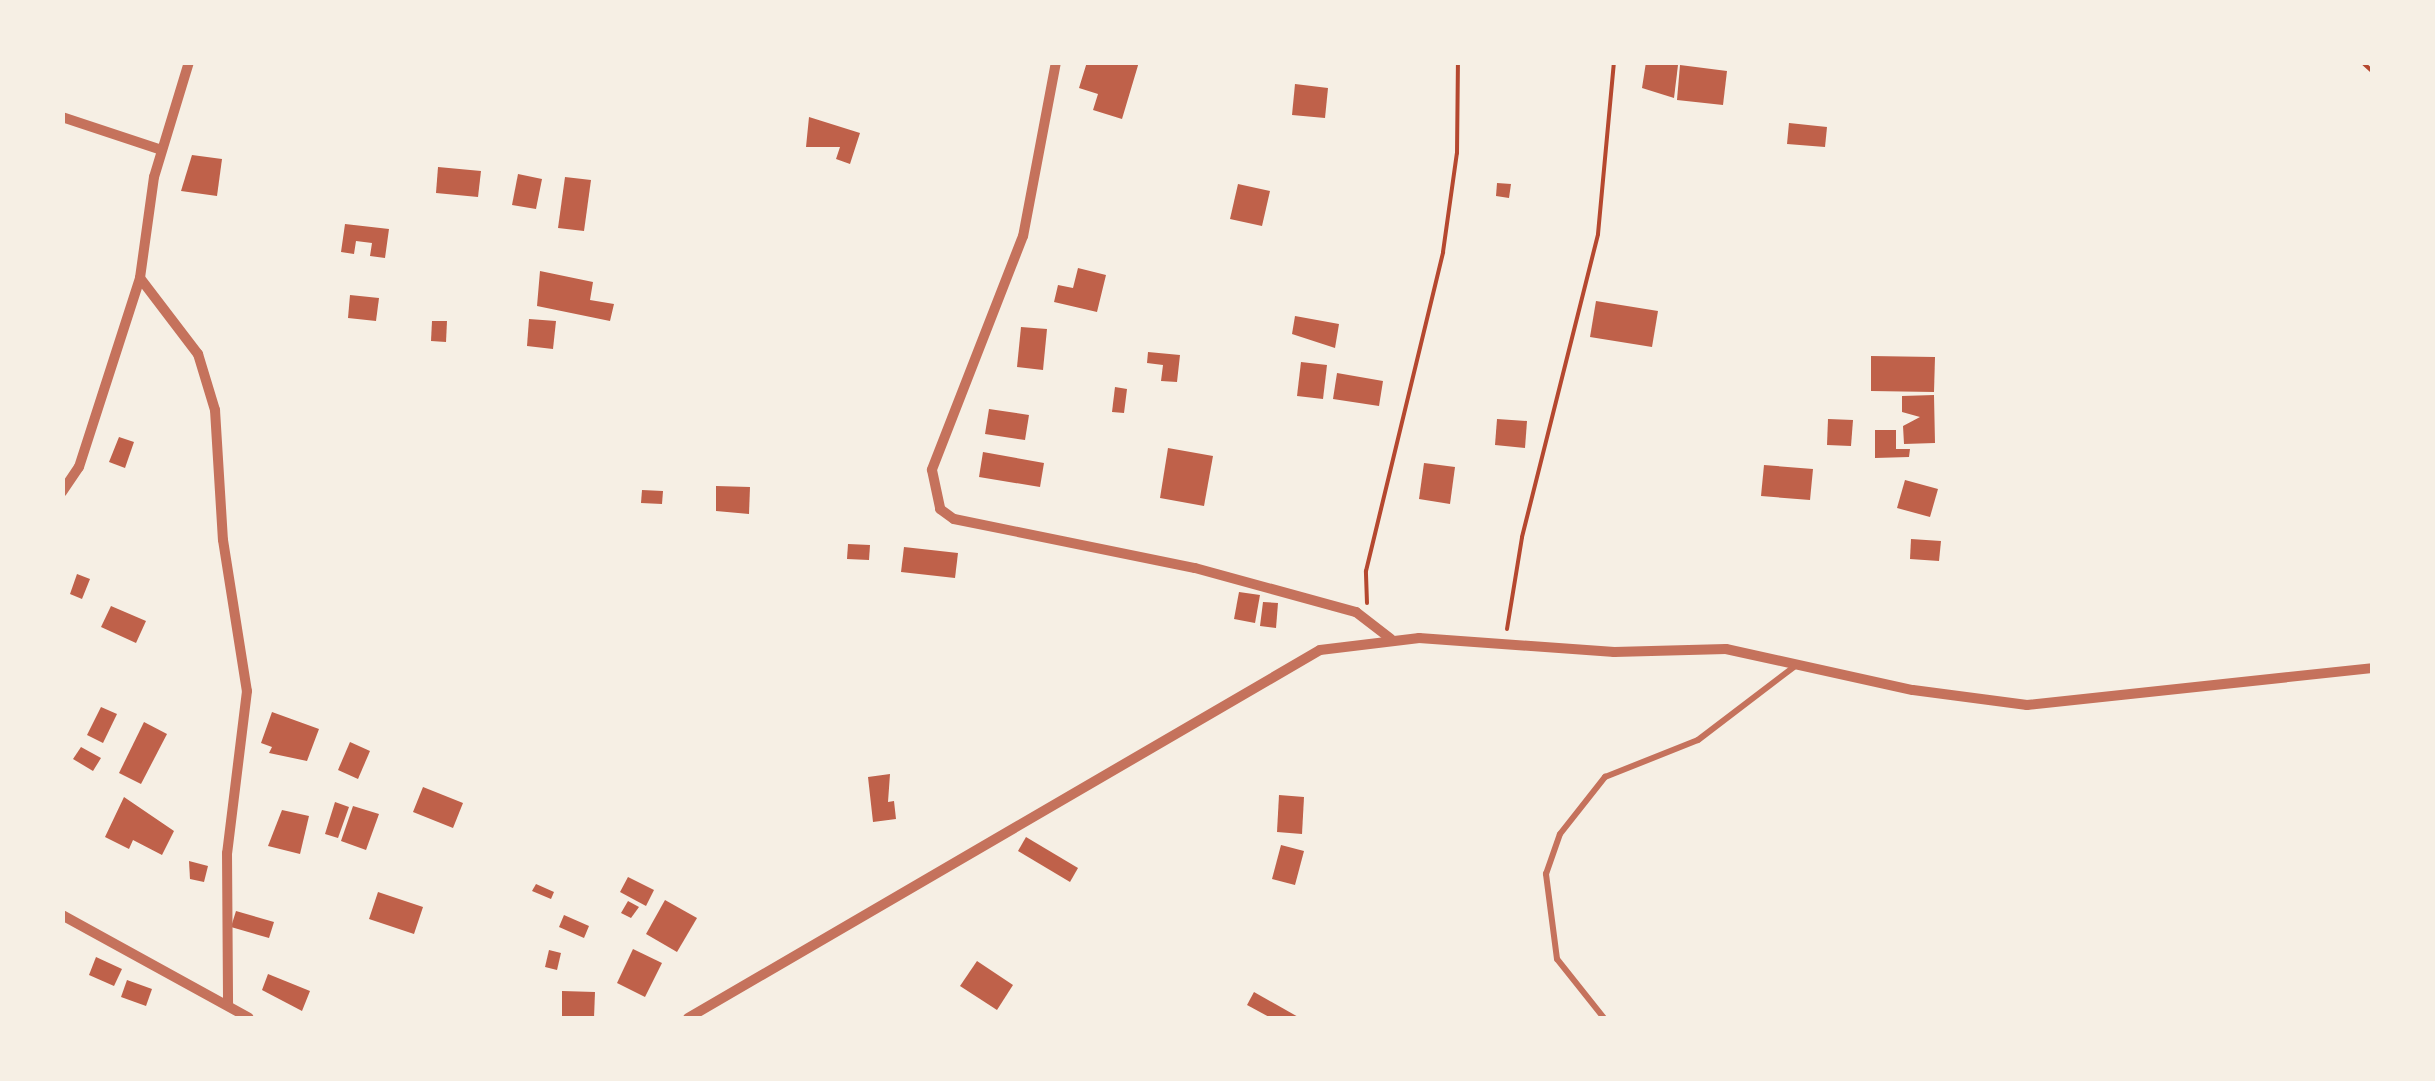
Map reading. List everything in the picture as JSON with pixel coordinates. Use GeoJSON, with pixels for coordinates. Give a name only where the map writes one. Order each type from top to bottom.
{"type":"FeatureCollection","features":[{"type":"Feature","properties":{"kind":"street"},"geometry":{"type":"LineString","coordinates":[[62,492],[79,467],[140,278],[139,253],[162,150],[189,62]]}},
{"type":"Feature","properties":{"kind":"street"},"geometry":{"type":"LineString","coordinates":[[1056,62],[1023,236],[932,470],[940,510],[954,520],[1194,568],[1372,622],[1390,639]]}},
{"type":"Feature","properties":{"kind":"street"},"geometry":{"type":"LineString","coordinates":[[62,117],[162,150]]}},
{"type":"Feature","properties":{"kind":"street"},"geometry":{"type":"LineString","coordinates":[[140,278],[198,354],[215,410],[223,540],[246,691],[226,853],[228,1004]]}},
{"type":"Feature","properties":{"kind":"street"},"geometry":{"type":"LineString","coordinates":[[688,1018],[1140,760],[1286,666],[1320,650],[1390,639],[1614,652],[1726,649],[2027,705],[2372,668]]}},
{"type":"Feature","properties":{"kind":"street"},"geometry":{"type":"LineString","coordinates":[[62,916],[249,1018]]}},
{"type":"Feature","properties":{"kind":"lane"},"geometry":{"type":"LineString","coordinates":[[1604,1018],[1557,958],[1546,874],[1560,834],[1605,777],[1698,740],[1796,665]]}},
{"type":"Feature","properties":{"kind":"path"},"geometry":{"type":"LineString","coordinates":[[1372,622],[1366,571],[1443,252],[1457,154],[1458,62]]}},
{"type":"Feature","properties":{"kind":"path"},"geometry":{"type":"LineString","coordinates":[[1506,644],[1513,576],[1598,234],[1614,62]]}},
{"type":"Feature","properties":{"kind":"path"},"geometry":{"type":"LineString","coordinates":[[2362,62],[2372,71]]}},
{"type":"Feature","properties":{"kind":"building"},"geometry":{"type":"Polygon","coordinates":[[[1087,62],[1139,62],[1122,119],[1093,110],[1098,94],[1079,88],[1087,62]]]}},
{"type":"Feature","properties":{"kind":"building"},"geometry":{"type":"Polygon","coordinates":[[[1646,62],[1678,65],[1674,98],[1642,88],[1646,62]]]}},
{"type":"Feature","properties":{"kind":"building"},"geometry":{"type":"Polygon","coordinates":[[[1680,65],[1727,71],[1723,105],[1677,100],[1680,65]]]}},
{"type":"Feature","properties":{"kind":"building"},"geometry":{"type":"Polygon","coordinates":[[[1295,84],[1328,88],[1325,118],[1292,115],[1295,84]]]}},
{"type":"Feature","properties":{"kind":"building"},"geometry":{"type":"Polygon","coordinates":[[[809,117],[860,133],[850,164],[836,159],[840,147],[806,147],[809,117]]]}},
{"type":"Feature","properties":{"kind":"building"},"geometry":{"type":"Polygon","coordinates":[[[1789,123],[1827,127],[1825,147],[1787,144],[1789,123]]]}},
{"type":"Feature","properties":{"kind":"building"},"geometry":{"type":"Polygon","coordinates":[[[192,155],[222,159],[217,196],[181,191],[192,155]]]}},
{"type":"Feature","properties":{"kind":"building"},"geometry":{"type":"Polygon","coordinates":[[[438,167],[481,171],[478,197],[436,193],[438,167]]]}},
{"type":"Feature","properties":{"kind":"building"},"geometry":{"type":"Polygon","coordinates":[[[518,174],[542,179],[536,209],[512,205],[518,174]]]}},
{"type":"Feature","properties":{"kind":"building"},"geometry":{"type":"Polygon","coordinates":[[[565,177],[591,180],[584,231],[558,228],[565,177]]]}},
{"type":"Feature","properties":{"kind":"building"},"geometry":{"type":"Polygon","coordinates":[[[1497,183],[1511,184],[1509,198],[1496,196],[1497,183]]]}},
{"type":"Feature","properties":{"kind":"building"},"geometry":{"type":"Polygon","coordinates":[[[1238,184],[1270,191],[1262,226],[1230,219],[1238,184]]]}},
{"type":"Feature","properties":{"kind":"building"},"geometry":{"type":"Polygon","coordinates":[[[345,224],[389,229],[385,258],[370,256],[372,243],[356,241],[354,254],[341,252],[345,224]]]}},
{"type":"Feature","properties":{"kind":"building"},"geometry":{"type":"Polygon","coordinates":[[[1078,268],[1106,275],[1097,312],[1054,302],[1058,285],[1073,288],[1078,268]]]}},
{"type":"Feature","properties":{"kind":"building"},"geometry":{"type":"Polygon","coordinates":[[[540,271],[593,282],[590,300],[614,304],[610,321],[537,306],[540,271]]]}},
{"type":"Feature","properties":{"kind":"building"},"geometry":{"type":"Polygon","coordinates":[[[350,295],[379,298],[376,321],[348,318],[350,295]]]}},
{"type":"Feature","properties":{"kind":"building"},"geometry":{"type":"Polygon","coordinates":[[[1596,301],[1658,311],[1652,347],[1590,337],[1596,301]]]}},
{"type":"Feature","properties":{"kind":"building"},"geometry":{"type":"Polygon","coordinates":[[[1295,316],[1339,324],[1335,348],[1292,334],[1295,316]]]}},
{"type":"Feature","properties":{"kind":"building"},"geometry":{"type":"Polygon","coordinates":[[[529,319],[556,321],[553,349],[527,346],[529,319]]]}},
{"type":"Feature","properties":{"kind":"building"},"geometry":{"type":"Polygon","coordinates":[[[432,321],[447,321],[446,342],[431,341],[432,321]]]}},
{"type":"Feature","properties":{"kind":"building"},"geometry":{"type":"Polygon","coordinates":[[[1021,327],[1047,329],[1043,370],[1017,367],[1021,327]]]}},
{"type":"Feature","properties":{"kind":"building"},"geometry":{"type":"Polygon","coordinates":[[[1148,352],[1180,355],[1177,382],[1161,381],[1163,365],[1147,363],[1148,352]]]}},
{"type":"Feature","properties":{"kind":"building"},"geometry":{"type":"Polygon","coordinates":[[[1871,356],[1935,357],[1934,392],[1871,391],[1871,356]]]}},
{"type":"Feature","properties":{"kind":"building"},"geometry":{"type":"Polygon","coordinates":[[[1301,362],[1327,365],[1323,399],[1297,396],[1301,362]]]}},
{"type":"Feature","properties":{"kind":"building"},"geometry":{"type":"Polygon","coordinates":[[[1337,373],[1383,381],[1379,406],[1333,399],[1337,373]]]}},
{"type":"Feature","properties":{"kind":"building"},"geometry":{"type":"Polygon","coordinates":[[[1115,387],[1127,389],[1124,413],[1112,412],[1115,387]]]}},
{"type":"Feature","properties":{"kind":"building"},"geometry":{"type":"Polygon","coordinates":[[[1934,395],[1935,443],[1904,444],[1903,426],[1920,417],[1902,412],[1902,396],[1934,395]]]}},
{"type":"Feature","properties":{"kind":"building"},"geometry":{"type":"Polygon","coordinates":[[[989,409],[1029,415],[1025,440],[985,434],[989,409]]]}},
{"type":"Feature","properties":{"kind":"building"},"geometry":{"type":"Polygon","coordinates":[[[1497,419],[1527,421],[1525,448],[1495,445],[1497,419]]]}},
{"type":"Feature","properties":{"kind":"building"},"geometry":{"type":"Polygon","coordinates":[[[1828,419],[1853,420],[1851,446],[1827,445],[1828,419]]]}},
{"type":"Feature","properties":{"kind":"building"},"geometry":{"type":"Polygon","coordinates":[[[1875,430],[1896,430],[1896,449],[1910,449],[1909,457],[1875,458],[1875,430]]]}},
{"type":"Feature","properties":{"kind":"building"},"geometry":{"type":"Polygon","coordinates":[[[119,437],[134,442],[125,468],[109,462],[119,437]]]}},
{"type":"Feature","properties":{"kind":"building"},"geometry":{"type":"Polygon","coordinates":[[[1168,448],[1213,456],[1204,506],[1160,498],[1168,448]]]}},
{"type":"Feature","properties":{"kind":"building"},"geometry":{"type":"Polygon","coordinates":[[[983,452],[1044,463],[1040,487],[979,477],[983,452]]]}},
{"type":"Feature","properties":{"kind":"building"},"geometry":{"type":"Polygon","coordinates":[[[1424,463],[1455,467],[1450,504],[1419,499],[1424,463]]]}},
{"type":"Feature","properties":{"kind":"building"},"geometry":{"type":"Polygon","coordinates":[[[1764,465],[1813,469],[1810,500],[1761,496],[1764,465]]]}},
{"type":"Feature","properties":{"kind":"building"},"geometry":{"type":"Polygon","coordinates":[[[1905,480],[1938,489],[1930,517],[1897,508],[1905,480]]]}},
{"type":"Feature","properties":{"kind":"building"},"geometry":{"type":"Polygon","coordinates":[[[716,486],[750,487],[749,514],[716,511],[716,486]]]}},
{"type":"Feature","properties":{"kind":"building"},"geometry":{"type":"Polygon","coordinates":[[[642,490],[663,491],[662,504],[641,503],[642,490]]]}},
{"type":"Feature","properties":{"kind":"building"},"geometry":{"type":"Polygon","coordinates":[[[1911,539],[1941,541],[1939,561],[1910,559],[1911,539]]]}},
{"type":"Feature","properties":{"kind":"building"},"geometry":{"type":"Polygon","coordinates":[[[848,544],[870,545],[869,560],[847,559],[848,544]]]}},
{"type":"Feature","properties":{"kind":"building"},"geometry":{"type":"Polygon","coordinates":[[[904,547],[958,553],[955,578],[901,572],[904,547]]]}},
{"type":"Feature","properties":{"kind":"building"},"geometry":{"type":"Polygon","coordinates":[[[77,574],[90,579],[82,599],[70,594],[77,574]]]}},
{"type":"Feature","properties":{"kind":"building"},"geometry":{"type":"Polygon","coordinates":[[[1239,592],[1260,595],[1255,623],[1234,619],[1239,592]]]}},
{"type":"Feature","properties":{"kind":"building"},"geometry":{"type":"Polygon","coordinates":[[[1263,602],[1278,603],[1276,628],[1260,626],[1263,602]]]}},
{"type":"Feature","properties":{"kind":"building"},"geometry":{"type":"Polygon","coordinates":[[[111,606],[146,621],[136,643],[101,627],[111,606]]]}},
{"type":"Feature","properties":{"kind":"building"},"geometry":{"type":"Polygon","coordinates":[[[101,707],[117,714],[103,743],[87,735],[101,707]]]}},
{"type":"Feature","properties":{"kind":"building"},"geometry":{"type":"Polygon","coordinates":[[[272,712],[319,729],[307,761],[269,753],[272,747],[261,743],[272,712]]]}},
{"type":"Feature","properties":{"kind":"building"},"geometry":{"type":"Polygon","coordinates":[[[144,722],[167,734],[141,784],[119,773],[144,722]]]}},
{"type":"Feature","properties":{"kind":"building"},"geometry":{"type":"Polygon","coordinates":[[[350,742],[370,751],[358,779],[338,770],[350,742]]]}},
{"type":"Feature","properties":{"kind":"building"},"geometry":{"type":"Polygon","coordinates":[[[81,747],[101,758],[93,771],[73,759],[81,747]]]}},
{"type":"Feature","properties":{"kind":"building"},"geometry":{"type":"Polygon","coordinates":[[[890,774],[888,802],[894,801],[896,819],[873,822],[868,777],[890,774]]]}},
{"type":"Feature","properties":{"kind":"building"},"geometry":{"type":"Polygon","coordinates":[[[423,787],[463,803],[453,828],[413,812],[423,787]]]}},
{"type":"Feature","properties":{"kind":"building"},"geometry":{"type":"Polygon","coordinates":[[[1279,795],[1304,797],[1302,834],[1277,832],[1279,795]]]}},
{"type":"Feature","properties":{"kind":"building"},"geometry":{"type":"Polygon","coordinates":[[[124,797],[174,831],[162,855],[133,840],[129,849],[105,837],[124,797]]]}},
{"type":"Feature","properties":{"kind":"building"},"geometry":{"type":"Polygon","coordinates":[[[335,802],[349,807],[338,838],[325,834],[335,802]]]}},
{"type":"Feature","properties":{"kind":"building"},"geometry":{"type":"Polygon","coordinates":[[[353,806],[379,814],[366,850],[341,841],[353,806]]]}},
{"type":"Feature","properties":{"kind":"building"},"geometry":{"type":"Polygon","coordinates":[[[282,810],[309,816],[300,854],[268,846],[282,810]]]}},
{"type":"Feature","properties":{"kind":"building"},"geometry":{"type":"Polygon","coordinates":[[[1026,837],[1078,868],[1070,882],[1018,851],[1026,837]]]}},
{"type":"Feature","properties":{"kind":"building"},"geometry":{"type":"Polygon","coordinates":[[[1281,845],[1304,851],[1295,885],[1272,879],[1281,845]]]}},
{"type":"Feature","properties":{"kind":"building"},"geometry":{"type":"Polygon","coordinates":[[[189,861],[208,866],[204,882],[190,879],[189,861]]]}},
{"type":"Feature","properties":{"kind":"building"},"geometry":{"type":"Polygon","coordinates":[[[628,877],[654,890],[646,906],[620,892],[628,877]]]}},
{"type":"Feature","properties":{"kind":"building"},"geometry":{"type":"Polygon","coordinates":[[[536,884],[554,892],[551,899],[532,891],[536,884]]]}},
{"type":"Feature","properties":{"kind":"building"},"geometry":{"type":"Polygon","coordinates":[[[378,892],[423,907],[414,934],[369,919],[378,892]]]}},
{"type":"Feature","properties":{"kind":"building"},"geometry":{"type":"Polygon","coordinates":[[[665,900],[697,918],[677,952],[646,934],[665,900]]]}},
{"type":"Feature","properties":{"kind":"building"},"geometry":{"type":"Polygon","coordinates":[[[628,901],[639,907],[631,918],[621,913],[628,901]]]}},
{"type":"Feature","properties":{"kind":"building"},"geometry":{"type":"Polygon","coordinates":[[[236,911],[274,922],[269,938],[231,927],[236,911]]]}},
{"type":"Feature","properties":{"kind":"building"},"geometry":{"type":"Polygon","coordinates":[[[564,915],[589,926],[584,938],[559,927],[564,915]]]}},
{"type":"Feature","properties":{"kind":"building"},"geometry":{"type":"Polygon","coordinates":[[[633,949],[662,963],[645,997],[617,983],[633,949]]]}},
{"type":"Feature","properties":{"kind":"building"},"geometry":{"type":"Polygon","coordinates":[[[549,950],[561,953],[557,970],[545,967],[549,950]]]}},
{"type":"Feature","properties":{"kind":"building"},"geometry":{"type":"Polygon","coordinates":[[[96,957],[122,969],[114,986],[89,975],[96,957]]]}},
{"type":"Feature","properties":{"kind":"building"},"geometry":{"type":"Polygon","coordinates":[[[977,961],[1013,985],[997,1010],[960,986],[977,961]]]}},
{"type":"Feature","properties":{"kind":"building"},"geometry":{"type":"Polygon","coordinates":[[[268,974],[310,991],[302,1011],[262,990],[268,974]]]}},
{"type":"Feature","properties":{"kind":"building"},"geometry":{"type":"Polygon","coordinates":[[[127,980],[152,989],[146,1006],[121,997],[127,980]]]}},
{"type":"Feature","properties":{"kind":"building"},"geometry":{"type":"Polygon","coordinates":[[[562,991],[595,992],[594,1018],[562,1018],[562,991]]]}},
{"type":"Feature","properties":{"kind":"building"},"geometry":{"type":"Polygon","coordinates":[[[1254,992],[1300,1018],[1271,1018],[1247,1005],[1254,992]]]}}]}
